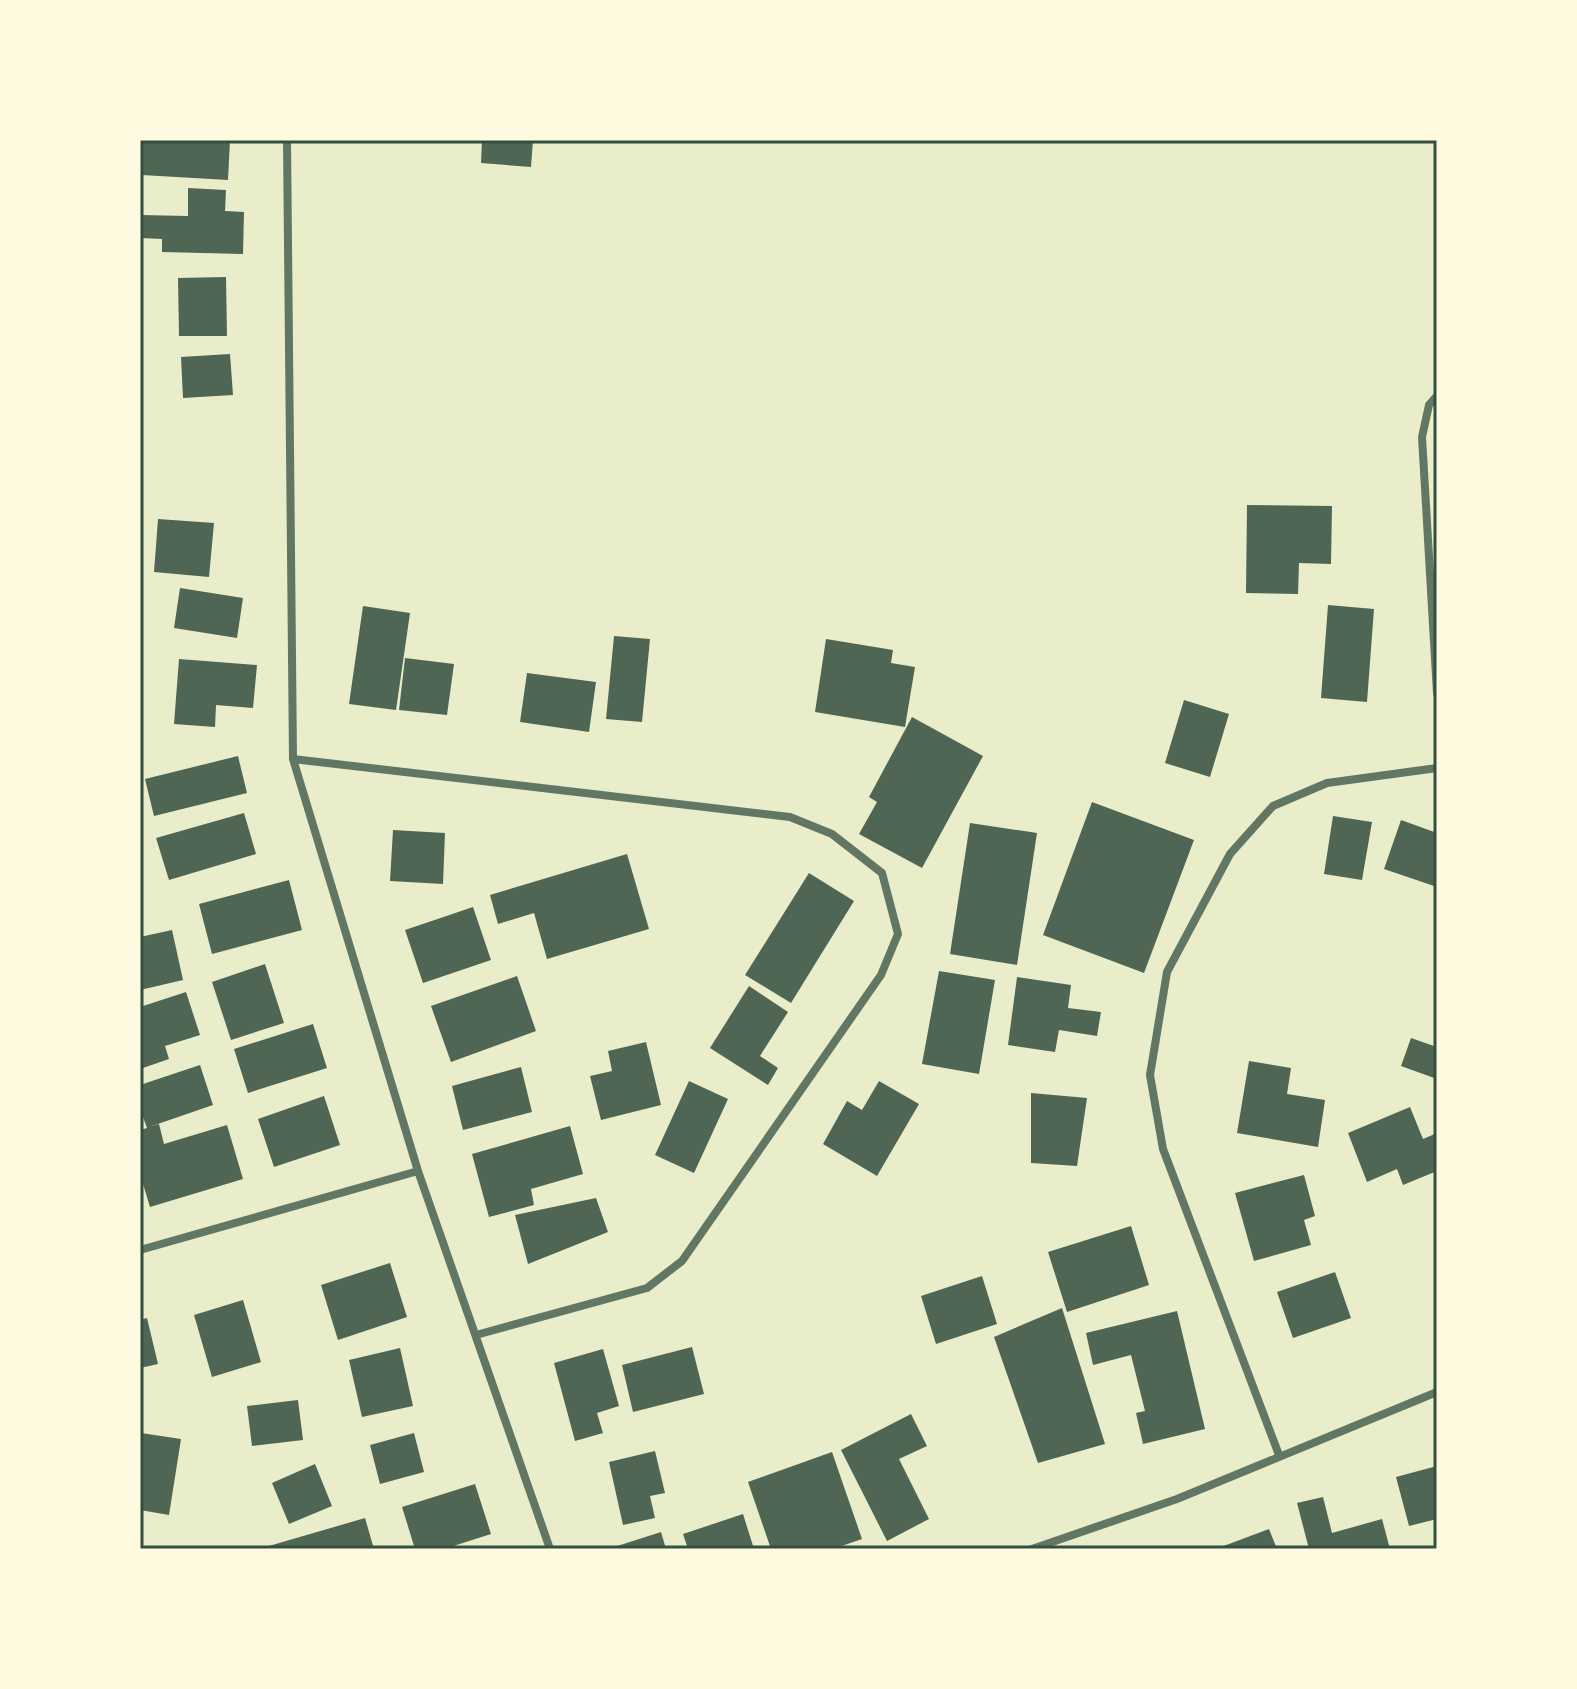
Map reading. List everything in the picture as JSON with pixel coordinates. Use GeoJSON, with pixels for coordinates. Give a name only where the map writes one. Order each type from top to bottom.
{"type":"FeatureCollection","features":[{"type":"Feature","properties":{"kind":"street"},"geometry":{"type":"LineString","coordinates":[[287,140],[293,759],[418,1171],[550,1549]]}},
{"type":"Feature","properties":{"kind":"street"},"geometry":{"type":"LineString","coordinates":[[1437,396],[1429,405],[1422,437],[1437,693]]}},
{"type":"Feature","properties":{"kind":"street"},"geometry":{"type":"LineString","coordinates":[[293,759],[790,817],[832,834],[882,873],[898,934],[881,975],[682,1261],[647,1288],[476,1335]]}},
{"type":"Feature","properties":{"kind":"street"},"geometry":{"type":"LineString","coordinates":[[1279,1455],[1163,1149],[1150,1075],[1167,972],[1230,854],[1273,806],[1327,783],[1437,768]]}},
{"type":"Feature","properties":{"kind":"street"},"geometry":{"type":"LineString","coordinates":[[140,1250],[418,1171]]}},
{"type":"Feature","properties":{"kind":"street"},"geometry":{"type":"LineString","coordinates":[[1032,1549],[1177,1499],[1437,1392]]}},
{"type":"Feature","properties":{"kind":"building"},"geometry":{"type":"Polygon","coordinates":[[[143,140],[230,140],[228,180],[142,175],[143,140]]]}},
{"type":"Feature","properties":{"kind":"building"},"geometry":{"type":"Polygon","coordinates":[[[482,140],[533,140],[531,167],[481,163],[482,140]]]}},
{"type":"Feature","properties":{"kind":"building"},"geometry":{"type":"Polygon","coordinates":[[[188,188],[226,190],[225,211],[244,212],[243,254],[162,252],[162,239],[141,238],[141,215],[188,216],[188,188]]]}},
{"type":"Feature","properties":{"kind":"building"},"geometry":{"type":"Polygon","coordinates":[[[226,277],[227,336],[179,336],[178,278],[226,277]]]}},
{"type":"Feature","properties":{"kind":"building"},"geometry":{"type":"Polygon","coordinates":[[[230,354],[233,395],[183,398],[181,357],[230,354]]]}},
{"type":"Feature","properties":{"kind":"building"},"geometry":{"type":"Polygon","coordinates":[[[1247,505],[1332,506],[1331,564],[1299,563],[1298,594],[1246,593],[1247,505]]]}},
{"type":"Feature","properties":{"kind":"building"},"geometry":{"type":"Polygon","coordinates":[[[158,519],[214,523],[209,577],[154,572],[158,519]]]}},
{"type":"Feature","properties":{"kind":"building"},"geometry":{"type":"Polygon","coordinates":[[[180,588],[243,598],[237,638],[174,628],[180,588]]]}},
{"type":"Feature","properties":{"kind":"building"},"geometry":{"type":"Polygon","coordinates":[[[1328,605],[1374,609],[1367,702],[1321,698],[1328,605]]]}},
{"type":"Feature","properties":{"kind":"building"},"geometry":{"type":"Polygon","coordinates":[[[363,606],[410,613],[396,710],[349,704],[363,606]]]}},
{"type":"Feature","properties":{"kind":"building"},"geometry":{"type":"Polygon","coordinates":[[[614,636],[650,639],[642,722],[606,719],[614,636]]]}},
{"type":"Feature","properties":{"kind":"building"},"geometry":{"type":"Polygon","coordinates":[[[826,639],[893,650],[891,663],[915,667],[905,727],[815,712],[826,639]]]}},
{"type":"Feature","properties":{"kind":"building"},"geometry":{"type":"Polygon","coordinates":[[[405,658],[454,664],[447,715],[399,710],[405,658]]]}},
{"type":"Feature","properties":{"kind":"building"},"geometry":{"type":"Polygon","coordinates":[[[179,659],[257,665],[253,708],[216,705],[215,727],[174,724],[179,659]]]}},
{"type":"Feature","properties":{"kind":"building"},"geometry":{"type":"Polygon","coordinates":[[[527,673],[596,682],[589,732],[520,722],[527,673]]]}},
{"type":"Feature","properties":{"kind":"building"},"geometry":{"type":"Polygon","coordinates":[[[1184,700],[1229,714],[1210,777],[1165,763],[1184,700]]]}},
{"type":"Feature","properties":{"kind":"building"},"geometry":{"type":"Polygon","coordinates":[[[912,717],[983,756],[922,868],[859,834],[877,802],[869,797],[912,717]]]}},
{"type":"Feature","properties":{"kind":"building"},"geometry":{"type":"Polygon","coordinates":[[[238,756],[247,793],[154,816],[145,779],[238,756]]]}},
{"type":"Feature","properties":{"kind":"building"},"geometry":{"type":"Polygon","coordinates":[[[1092,802],[1194,840],[1144,973],[1043,935],[1092,802]]]}},
{"type":"Feature","properties":{"kind":"building"},"geometry":{"type":"Polygon","coordinates":[[[244,813],[256,854],[169,880],[156,838],[244,813]]]}},
{"type":"Feature","properties":{"kind":"building"},"geometry":{"type":"Polygon","coordinates":[[[1333,816],[1372,822],[1362,880],[1324,874],[1333,816]]]}},
{"type":"Feature","properties":{"kind":"building"},"geometry":{"type":"Polygon","coordinates":[[[1401,820],[1437,833],[1437,887],[1384,869],[1401,820]]]}},
{"type":"Feature","properties":{"kind":"building"},"geometry":{"type":"Polygon","coordinates":[[[970,823],[1037,833],[1017,965],[950,954],[970,823]]]}},
{"type":"Feature","properties":{"kind":"building"},"geometry":{"type":"Polygon","coordinates":[[[393,830],[445,833],[443,884],[390,881],[393,830]]]}},
{"type":"Feature","properties":{"kind":"building"},"geometry":{"type":"Polygon","coordinates":[[[627,854],[649,929],[547,959],[534,913],[498,924],[490,895],[627,854]]]}},
{"type":"Feature","properties":{"kind":"building"},"geometry":{"type":"Polygon","coordinates":[[[809,873],[854,901],[791,1003],[745,975],[809,873]]]}},
{"type":"Feature","properties":{"kind":"building"},"geometry":{"type":"Polygon","coordinates":[[[289,880],[302,930],[212,954],[199,904],[289,880]]]}},
{"type":"Feature","properties":{"kind":"building"},"geometry":{"type":"Polygon","coordinates":[[[473,907],[491,960],[423,983],[405,930],[473,907]]]}},
{"type":"Feature","properties":{"kind":"building"},"geometry":{"type":"Polygon","coordinates":[[[172,930],[183,980],[140,990],[140,937],[172,930]]]}},
{"type":"Feature","properties":{"kind":"building"},"geometry":{"type":"Polygon","coordinates":[[[265,964],[284,1023],[231,1040],[212,982],[265,964]]]}},
{"type":"Feature","properties":{"kind":"building"},"geometry":{"type":"Polygon","coordinates":[[[939,971],[995,980],[979,1074],[922,1064],[939,971]]]}},
{"type":"Feature","properties":{"kind":"building"},"geometry":{"type":"Polygon","coordinates":[[[517,976],[536,1031],[451,1062],[431,1006],[517,976]]]}},
{"type":"Feature","properties":{"kind":"building"},"geometry":{"type":"Polygon","coordinates":[[[1017,977],[1071,985],[1068,1008],[1101,1012],[1097,1036],[1059,1030],[1055,1052],[1008,1045],[1017,977]]]}},
{"type":"Feature","properties":{"kind":"building"},"geometry":{"type":"Polygon","coordinates":[[[749,986],[788,1012],[760,1056],[778,1068],[768,1085],[710,1048],[749,986]]]}},
{"type":"Feature","properties":{"kind":"building"},"geometry":{"type":"Polygon","coordinates":[[[186,992],[200,1035],[165,1046],[169,1059],[140,1069],[140,1007],[186,992]]]}},
{"type":"Feature","properties":{"kind":"building"},"geometry":{"type":"Polygon","coordinates":[[[313,1024],[327,1068],[248,1093],[234,1049],[313,1024]]]}},
{"type":"Feature","properties":{"kind":"building"},"geometry":{"type":"Polygon","coordinates":[[[1411,1038],[1434,1046],[1437,1038],[1437,1079],[1401,1066],[1411,1038]]]}},
{"type":"Feature","properties":{"kind":"building"},"geometry":{"type":"Polygon","coordinates":[[[646,1042],[661,1105],[601,1120],[590,1076],[612,1071],[608,1051],[646,1042]]]}},
{"type":"Feature","properties":{"kind":"building"},"geometry":{"type":"Polygon","coordinates":[[[1249,1061],[1291,1068],[1287,1094],[1325,1100],[1318,1147],[1237,1133],[1249,1061]]]}},
{"type":"Feature","properties":{"kind":"building"},"geometry":{"type":"Polygon","coordinates":[[[200,1065],[213,1105],[149,1127],[159,1124],[164,1144],[227,1125],[243,1179],[150,1207],[140,1174],[140,1130],[147,1128],[140,1109],[140,1085],[200,1065]]]}},
{"type":"Feature","properties":{"kind":"building"},"geometry":{"type":"Polygon","coordinates":[[[521,1067],[532,1112],[463,1130],[452,1086],[521,1067]]]}},
{"type":"Feature","properties":{"kind":"building"},"geometry":{"type":"Polygon","coordinates":[[[689,1081],[728,1099],[694,1173],[655,1155],[689,1081]]]}},
{"type":"Feature","properties":{"kind":"building"},"geometry":{"type":"Polygon","coordinates":[[[879,1081],[919,1104],[877,1176],[823,1144],[847,1101],[862,1110],[879,1081]]]}},
{"type":"Feature","properties":{"kind":"building"},"geometry":{"type":"Polygon","coordinates":[[[1031,1093],[1087,1098],[1077,1166],[1031,1163],[1031,1093]]]}},
{"type":"Feature","properties":{"kind":"building"},"geometry":{"type":"Polygon","coordinates":[[[324,1096],[340,1145],[274,1167],[258,1119],[324,1096]]]}},
{"type":"Feature","properties":{"kind":"building"},"geometry":{"type":"Polygon","coordinates":[[[1410,1107],[1423,1139],[1437,1133],[1437,1171],[1403,1185],[1397,1169],[1367,1182],[1348,1133],[1410,1107]]]}},
{"type":"Feature","properties":{"kind":"building"},"geometry":{"type":"Polygon","coordinates":[[[570,1126],[583,1174],[531,1189],[534,1205],[489,1217],[472,1154],[570,1126]]]}},
{"type":"Feature","properties":{"kind":"building"},"geometry":{"type":"Polygon","coordinates":[[[1304,1175],[1315,1216],[1304,1220],[1311,1245],[1254,1261],[1235,1193],[1304,1175]]]}},
{"type":"Feature","properties":{"kind":"building"},"geometry":{"type":"Polygon","coordinates":[[[596,1198],[608,1232],[528,1264],[515,1215],[596,1198]]]}},
{"type":"Feature","properties":{"kind":"building"},"geometry":{"type":"Polygon","coordinates":[[[1131,1226],[1149,1285],[1067,1312],[1048,1252],[1131,1226]]]}},
{"type":"Feature","properties":{"kind":"building"},"geometry":{"type":"Polygon","coordinates":[[[390,1263],[407,1317],[338,1340],[321,1285],[390,1263]]]}},
{"type":"Feature","properties":{"kind":"building"},"geometry":{"type":"Polygon","coordinates":[[[1335,1272],[1351,1318],[1293,1338],[1277,1292],[1335,1272]]]}},
{"type":"Feature","properties":{"kind":"building"},"geometry":{"type":"Polygon","coordinates":[[[982,1276],[997,1324],[936,1344],[921,1296],[982,1276]]]}},
{"type":"Feature","properties":{"kind":"building"},"geometry":{"type":"Polygon","coordinates":[[[243,1300],[261,1362],[212,1377],[194,1315],[243,1300]]]}},
{"type":"Feature","properties":{"kind":"building"},"geometry":{"type":"Polygon","coordinates":[[[1062,1308],[1105,1444],[1038,1463],[994,1337],[1062,1308]]]}},
{"type":"Feature","properties":{"kind":"building"},"geometry":{"type":"Polygon","coordinates":[[[1177,1311],[1205,1429],[1143,1444],[1136,1413],[1145,1411],[1131,1355],[1093,1365],[1086,1333],[1177,1311]]]}},
{"type":"Feature","properties":{"kind":"building"},"geometry":{"type":"Polygon","coordinates":[[[147,1318],[158,1364],[140,1368],[140,1320],[147,1318]]]}},
{"type":"Feature","properties":{"kind":"building"},"geometry":{"type":"Polygon","coordinates":[[[692,1347],[704,1394],[633,1412],[622,1365],[692,1347]]]}},
{"type":"Feature","properties":{"kind":"building"},"geometry":{"type":"Polygon","coordinates":[[[400,1348],[413,1406],[362,1417],[349,1360],[400,1348]]]}},
{"type":"Feature","properties":{"kind":"building"},"geometry":{"type":"Polygon","coordinates":[[[603,1349],[619,1406],[597,1413],[603,1433],[575,1441],[554,1363],[603,1349]]]}},
{"type":"Feature","properties":{"kind":"building"},"geometry":{"type":"Polygon","coordinates":[[[298,1400],[303,1440],[252,1446],[247,1406],[298,1400]]]}},
{"type":"Feature","properties":{"kind":"building"},"geometry":{"type":"Polygon","coordinates":[[[911,1414],[927,1446],[899,1459],[929,1519],[887,1541],[841,1450],[911,1414]]]}},
{"type":"Feature","properties":{"kind":"building"},"geometry":{"type":"Polygon","coordinates":[[[141,1433],[181,1439],[169,1515],[140,1510],[141,1433]]]}},
{"type":"Feature","properties":{"kind":"building"},"geometry":{"type":"Polygon","coordinates":[[[414,1433],[424,1472],[380,1484],[370,1445],[414,1433]]]}},
{"type":"Feature","properties":{"kind":"building"},"geometry":{"type":"Polygon","coordinates":[[[655,1451],[665,1493],[650,1496],[655,1518],[623,1525],[609,1462],[655,1451]]]}},
{"type":"Feature","properties":{"kind":"building"},"geometry":{"type":"Polygon","coordinates":[[[832,1452],[862,1539],[833,1549],[771,1549],[748,1482],[832,1452]]]}},
{"type":"Feature","properties":{"kind":"building"},"geometry":{"type":"Polygon","coordinates":[[[315,1464],[332,1506],[289,1524],[272,1483],[315,1464]]]}},
{"type":"Feature","properties":{"kind":"building"},"geometry":{"type":"Polygon","coordinates":[[[1437,1466],[1437,1519],[1409,1526],[1396,1477],[1437,1466]]]}},
{"type":"Feature","properties":{"kind":"building"},"geometry":{"type":"Polygon","coordinates":[[[475,1484],[491,1534],[444,1549],[415,1549],[402,1507],[475,1484]]]}},
{"type":"Feature","properties":{"kind":"building"},"geometry":{"type":"Polygon","coordinates":[[[1323,1497],[1332,1533],[1382,1519],[1390,1549],[1309,1549],[1297,1503],[1323,1497]]]}},
{"type":"Feature","properties":{"kind":"building"},"geometry":{"type":"Polygon","coordinates":[[[743,1514],[754,1549],[688,1549],[683,1534],[743,1514]]]}},
{"type":"Feature","properties":{"kind":"building"},"geometry":{"type":"Polygon","coordinates":[[[365,1518],[374,1549],[262,1548],[365,1518]]]}},
{"type":"Feature","properties":{"kind":"building"},"geometry":{"type":"Polygon","coordinates":[[[1269,1529],[1277,1549],[1221,1547],[1269,1529]]]}},
{"type":"Feature","properties":{"kind":"building"},"geometry":{"type":"Polygon","coordinates":[[[661,1532],[666,1549],[611,1549],[611,1548],[661,1532]]]}}]}
